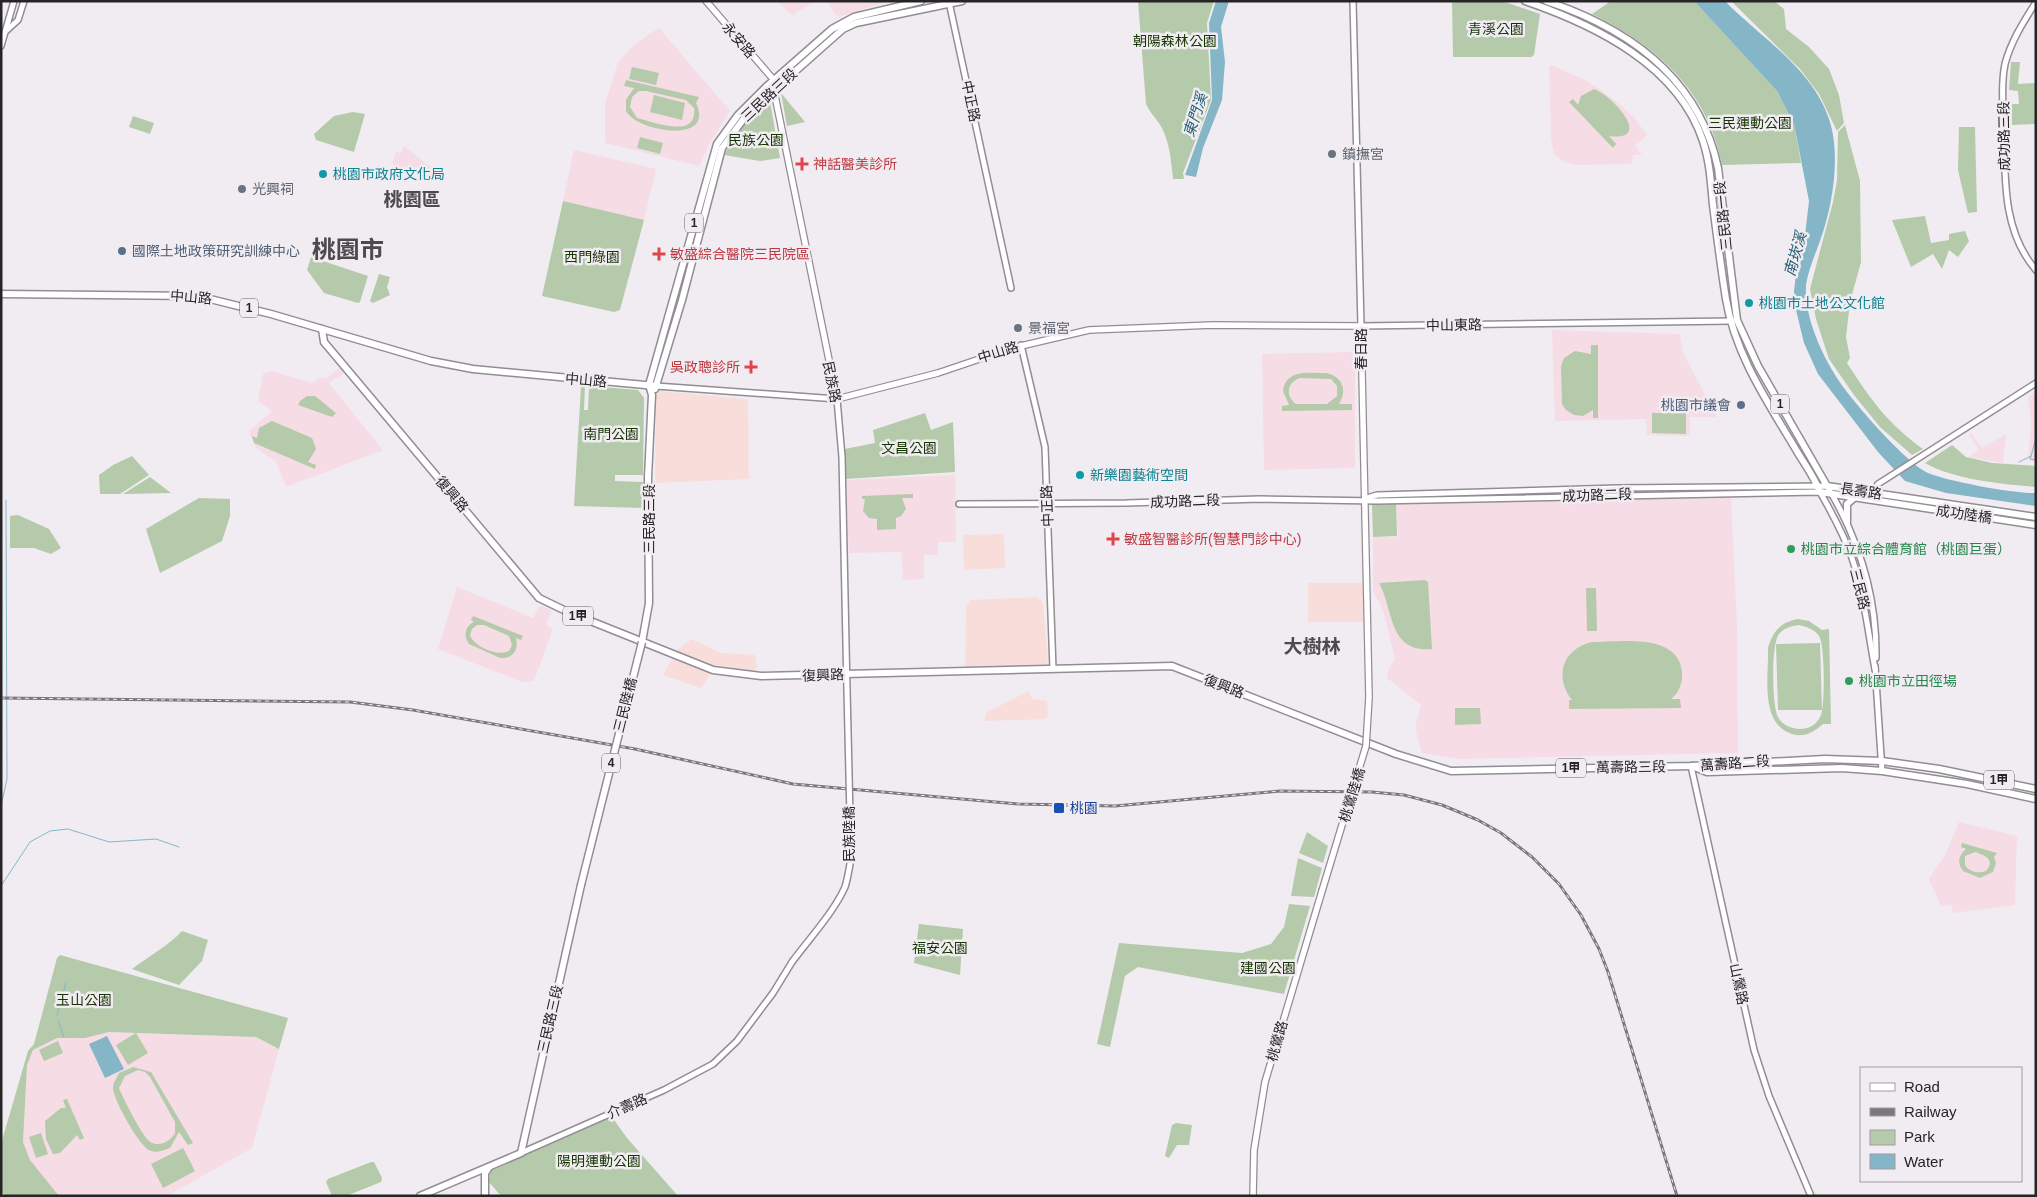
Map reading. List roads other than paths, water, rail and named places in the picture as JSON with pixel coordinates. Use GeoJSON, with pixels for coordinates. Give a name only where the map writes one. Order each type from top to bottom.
{"type":"FeatureCollection","features":[{"type":"Feature","properties":{"kind":"main road","name":"永安路"},"geometry":{"type":"LineString","coordinates":[[706,1],[774,79]]}},
{"type":"Feature","properties":{"kind":"main road","name":"三民路三段"},"geometry":{"type":"LineString","coordinates":[[642,642],[649,603],[648,482],[653,386],[716,144],[738,115],[774,79],[842,23],[874,12],[921,1]]}},
{"type":"Feature","properties":{"kind":"main road","name":"1"},"geometry":{"type":"LineString","coordinates":[[950,2],[962,1]]}},
{"type":"Feature","properties":{"kind":"main road","name":"1"},"geometry":{"type":"LineString","coordinates":[[1525,1],[1549,5]]}},
{"type":"Feature","properties":{"kind":"main road","name":"三民路三段"},"geometry":{"type":"LineString","coordinates":[[653,386],[682,300],[722,148],[742,119],[843,29],[856,23],[950,2]]}},
{"type":"Feature","properties":{"kind":"main road","name":"三民路一段"},"geometry":{"type":"LineString","coordinates":[[1549,5],[1605,26],[1643,50],[1663,66],[1693,102],[1709,134],[1718,168],[1737,320],[1758,366],[1829,490]]}},
{"type":"Feature","properties":{"kind":"main road","name":"三民路一段"},"geometry":{"type":"LineString","coordinates":[[1549,5],[1632,53],[1671,86],[1688,108],[1706,154],[1729,321],[1742,355],[1819,489]]}},
{"type":"Feature","properties":{"kind":"main road","name":"民族路"},"geometry":{"type":"LineString","coordinates":[[774,79],[774,91],[837,399]]}},
{"type":"Feature","properties":{"kind":"main road","name":"中山路"},"geometry":{"type":"LineString","coordinates":[[1,294],[198,296],[220,300],[431,361],[472,369],[653,386]]}},
{"type":"Feature","properties":{"kind":"main road","name":"中山東路"},"geometry":{"type":"LineString","coordinates":[[1171,326],[1360,326]]}},
{"type":"Feature","properties":{"kind":"main road","name":"中山路"},"geometry":{"type":"LineString","coordinates":[[837,399],[938,373],[982,356],[1022,345],[1089,330],[1171,326]]}},
{"type":"Feature","properties":{"kind":"main road","name":"春日路"},"geometry":{"type":"LineString","coordinates":[[1360,326],[1369,696]]}},
{"type":"Feature","properties":{"kind":"main road","name":"復興路"},"geometry":{"type":"LineString","coordinates":[[322,329],[324,342],[536,594],[557,607],[712,670],[737,675],[959,673],[1053,668],[1172,666],[1396,754],[1451,771]]}},
{"type":"Feature","properties":{"kind":"main road"},"geometry":{"type":"LineString","coordinates":[[1774,413],[1783,409]]}},
{"type":"Feature","properties":{"kind":"main road","name":"成功路二段"},"geometry":{"type":"LineString","coordinates":[[1819,489],[1829,490]]}},
{"type":"Feature","properties":{"kind":"main road","name":"長壽路"},"geometry":{"type":"LineString","coordinates":[[1829,490],[1894,495]]}},
{"type":"Feature","properties":{"kind":"main road","name":"長壽路"},"geometry":{"type":"LineString","coordinates":[[1829,490],[1892,503]]}},
{"type":"Feature","properties":{"kind":"main road","name":"成功陸橋"},"geometry":{"type":"LineString","coordinates":[[1894,495],[2036,517]]}},
{"type":"Feature","properties":{"kind":"main road"},"geometry":{"type":"LineString","coordinates":[[1846,522],[1847,504],[1856,497]]}},
{"type":"Feature","properties":{"kind":"main road","name":"成功陸橋"},"geometry":{"type":"LineString","coordinates":[[1892,503],[2036,525]]}},
{"type":"Feature","properties":{"kind":"main road","name":"三民陸橋"},"geometry":{"type":"LineString","coordinates":[[581,885],[642,642]]}},
{"type":"Feature","properties":{"kind":"main road","name":"桃鶯陸橋"},"geometry":{"type":"LineString","coordinates":[[1322,891],[1366,746],[1369,696]]}},
{"type":"Feature","properties":{"kind":"main road","name":"萬壽路二段"},"geometry":{"type":"LineString","coordinates":[[1691,766],[1815,759],[1882,761],[1986,778],[2036,789]]}},
{"type":"Feature","properties":{"kind":"main road","name":"萬壽路三段"},"geometry":{"type":"LineString","coordinates":[[1451,771],[1691,766]]}},
{"type":"Feature","properties":{"kind":"main road","name":"萬壽路二段"},"geometry":{"type":"LineString","coordinates":[[1691,766],[1707,772],[1842,768],[1882,771],[1967,784],[2036,799]]}},
{"type":"Feature","properties":{"kind":"main road","name":"三民路三段"},"geometry":{"type":"LineString","coordinates":[[521,1153],[581,885]]}},
{"type":"Feature","properties":{"kind":"main road","name":"桃鶯路"},"geometry":{"type":"LineString","coordinates":[[1253,1196],[1254,1150],[1265,1082],[1322,891]]}},
{"type":"Feature","properties":{"kind":"main road","name":"介壽路"},"geometry":{"type":"LineString","coordinates":[[420,1196],[521,1153]]}},
{"type":"Feature","properties":{"kind":"main road"},"geometry":{"type":"LineString","coordinates":[[485,1196],[485,1173],[490,1167]]}},
{"type":"Feature","properties":{"kind":"street"},"geometry":{"type":"LineString","coordinates":[[1,46],[14,1]]}},
{"type":"Feature","properties":{"kind":"street"},"geometry":{"type":"LineString","coordinates":[[6,31],[18,20],[24,1]]}},
{"type":"Feature","properties":{"kind":"street","name":"春日路"},"geometry":{"type":"LineString","coordinates":[[1354,1],[1360,326]]}},
{"type":"Feature","properties":{"kind":"street","name":"中正路"},"geometry":{"type":"LineString","coordinates":[[950,2],[1011,288]]}},
{"type":"Feature","properties":{"kind":"street","name":"成功路三段"},"geometry":{"type":"LineString","coordinates":[[2036,2],[2013,42],[2006,62],[2004,100],[2007,205],[2024,257],[2036,270]]}},
{"type":"Feature","properties":{"kind":"street","name":"中山東路"},"geometry":{"type":"LineString","coordinates":[[1360,326],[1737,320]]}},
{"type":"Feature","properties":{"kind":"street","name":"中正路"},"geometry":{"type":"LineString","coordinates":[[1022,345],[1045,447],[1053,668]]}},
{"type":"Feature","properties":{"kind":"street"},"geometry":{"type":"LineString","coordinates":[[1871,500],[1873,492],[1887,479],[2036,383]]}},
{"type":"Feature","properties":{"kind":"street","name":"中山路"},"geometry":{"type":"LineString","coordinates":[[653,386],[837,399]]}},
{"type":"Feature","properties":{"kind":"street","name":"民族路"},"geometry":{"type":"LineString","coordinates":[[837,399],[842,457],[847,690]]}},
{"type":"Feature","properties":{"kind":"street"},"geometry":{"type":"LineString","coordinates":[[1611,488],[1611,494]]}},
{"type":"Feature","properties":{"kind":"street","name":"成功路二段"},"geometry":{"type":"LineString","coordinates":[[1364,499],[1377,495],[1611,488],[1769,490]]}},
{"type":"Feature","properties":{"kind":"street"},"geometry":{"type":"LineString","coordinates":[[1585,489],[1585,495]]}},
{"type":"Feature","properties":{"kind":"street","name":"成功路二段"},"geometry":{"type":"LineString","coordinates":[[959,504],[1126,503],[1260,498],[1364,499],[1377,501],[1819,489]]}},
{"type":"Feature","properties":{"kind":"street","name":"三民路"},"geometry":{"type":"LineString","coordinates":[[1819,489],[1835,518],[1852,559],[1865,609],[1875,669],[1882,771]]}},
{"type":"Feature","properties":{"kind":"street","name":"三民路"},"geometry":{"type":"LineString","coordinates":[[1829,490],[1846,522],[1862,561],[1873,604],[1876,630],[1875,669]]}},
{"type":"Feature","properties":{"kind":"street","name":"民族陸橋"},"geometry":{"type":"LineString","coordinates":[[792,962],[833,906],[844,887],[848,873],[850,860],[847,690]]}},
{"type":"Feature","properties":{"kind":"street","name":"山鶯路"},"geometry":{"type":"LineString","coordinates":[[1691,766],[1754,1050],[1768,1096],[1811,1196]]}},
{"type":"Feature","properties":{"kind":"street","name":"介壽路"},"geometry":{"type":"LineString","coordinates":[[521,1153],[664,1090],[713,1064],[737,1041],[773,993],[792,962]]}},
{"type":"Feature","properties":{"kind":"water"},"geometry":{"type":"Polygon","coordinates":[[[1216,1],[1229,1],[1221,27],[1225,62],[1222,100],[1203,148],[1196,177],[1185,175],[1212,100],[1209,23],[1216,1]]]}},
{"type":"Feature","properties":{"kind":"water"},"geometry":{"type":"Polygon","coordinates":[[[1694,1],[1725,1],[1798,69],[1811,84],[1829,119],[1835,148],[1832,195],[1825,225],[1810,267],[1806,285],[1806,297],[1815,334],[1837,378],[1879,430],[1918,467],[1928,473],[1965,483],[2036,493],[2036,506],[1946,493],[1905,481],[1878,452],[1818,374],[1804,343],[1796,310],[1794,291],[1797,266],[1805,235],[1809,201],[1794,124],[1777,91],[1694,1]]]}},
{"type":"Feature","properties":{"kind":"water"},"geometry":{"type":"Polygon","coordinates":[[[107,1036],[124,1069],[105,1078],[89,1044],[107,1036]]]}},
{"type":"Feature","properties":{"kind":"waterway"},"geometry":{"type":"LineString","coordinates":[[2031,456],[2036,438]]}},
{"type":"Feature","properties":{"kind":"waterway"},"geometry":{"type":"LineString","coordinates":[[2019,462],[2031,456],[2030,459],[2036,460]]}},
{"type":"Feature","properties":{"kind":"waterway"},"geometry":{"type":"LineString","coordinates":[[1,806],[7,779],[6,500]]}},
{"type":"Feature","properties":{"kind":"waterway"},"geometry":{"type":"LineString","coordinates":[[1,886],[30,842],[50,831],[68,829],[109,842],[156,839],[179,847]]}},
{"type":"Feature","properties":{"kind":"waterway"},"geometry":{"type":"LineString","coordinates":[[57,1015],[66,983]]}},
{"type":"Feature","properties":{"kind":"waterway"},"geometry":{"type":"LineString","coordinates":[[58,1021],[64,1037]]}},
{"type":"Feature","properties":{"kind":"railway"},"geometry":{"type":"LineString","coordinates":[[1,698],[350,702],[413,710],[635,749],[793,784],[1018,804],[1115,806],[1280,791],[1372,792],[1404,795],[1442,805],[1478,820],[1501,833],[1532,857],[1559,884],[1581,915],[1599,949],[1608,972],[1677,1196]]}},
{"type":"Feature","properties":{"kind":"place","name":"鎮撫宮"},"geometry":{"type":"Point","coordinates":[1332,154]}},
{"type":"Feature","properties":{"kind":"place","name":"神話醫美診所"},"geometry":{"type":"Point","coordinates":[802,164]}},
{"type":"Feature","properties":{"kind":"place","name":"桃園市政府文化局"},"geometry":{"type":"Point","coordinates":[323,174]}},
{"type":"Feature","properties":{"kind":"place","name":"光興祠"},"geometry":{"type":"Point","coordinates":[242,189]}},
{"type":"Feature","properties":{"kind":"place","name":"國際土地政策研究訓練中心"},"geometry":{"type":"Point","coordinates":[122,251]}},
{"type":"Feature","properties":{"kind":"place","name":"敏盛綜合醫院三民院區"},"geometry":{"type":"Point","coordinates":[659,254]}},
{"type":"Feature","properties":{"kind":"place","name":"桃園市土地公文化館"},"geometry":{"type":"Point","coordinates":[1749,303]}},
{"type":"Feature","properties":{"kind":"place","name":"景福宮"},"geometry":{"type":"Point","coordinates":[1018,328]}},
{"type":"Feature","properties":{"kind":"place","name":"吳政聰診所"},"geometry":{"type":"Point","coordinates":[751,367]}},
{"type":"Feature","properties":{"kind":"place","name":"桃園市議會"},"geometry":{"type":"Point","coordinates":[1741,405]}},
{"type":"Feature","properties":{"kind":"place","name":"新樂園藝術空間"},"geometry":{"type":"Point","coordinates":[1080,475]}},
{"type":"Feature","properties":{"kind":"place","name":"敏盛智醫診所(智慧門診中心)"},"geometry":{"type":"Point","coordinates":[1113,539]}},
{"type":"Feature","properties":{"kind":"place","name":"桃園市立綜合體育館（桃園巨蛋）"},"geometry":{"type":"Point","coordinates":[1791,549]}},
{"type":"Feature","properties":{"kind":"place","name":"桃園市立田徑場"},"geometry":{"type":"Point","coordinates":[1849,681]}},
{"type":"Feature","properties":{"kind":"place","name":"桃園"},"geometry":{"type":"Point","coordinates":[1059,808]}},
{"type":"Feature","properties":{"kind":"district","name":"桃園區"},"geometry":{"type":"Point","coordinates":[412,199]}},
{"type":"Feature","properties":{"kind":"district","name":"桃園市"},"geometry":{"type":"Point","coordinates":[348,249]}},
{"type":"Feature","properties":{"kind":"district","name":"大樹林"},"geometry":{"type":"Point","coordinates":[1312,646]}},
{"type":"Feature","properties":{"kind":"park label","name":"青溪公園"},"geometry":{"type":"Point","coordinates":[1496,29]}},
{"type":"Feature","properties":{"kind":"park label","name":"朝陽森林公園"},"geometry":{"type":"Point","coordinates":[1175,41]}},
{"type":"Feature","properties":{"kind":"park label","name":"三民運動公園"},"geometry":{"type":"Point","coordinates":[1750,123]}},
{"type":"Feature","properties":{"kind":"park label","name":"民族公園"},"geometry":{"type":"Point","coordinates":[756,140]}},
{"type":"Feature","properties":{"kind":"park label","name":"西門綠園"},"geometry":{"type":"Point","coordinates":[592,257]}},
{"type":"Feature","properties":{"kind":"park label","name":"南門公園"},"geometry":{"type":"Point","coordinates":[611,434]}},
{"type":"Feature","properties":{"kind":"park label","name":"文昌公園"},"geometry":{"type":"Point","coordinates":[909,448]}},
{"type":"Feature","properties":{"kind":"park label","name":"福安公園"},"geometry":{"type":"Point","coordinates":[940,948]}},
{"type":"Feature","properties":{"kind":"park label","name":"建國公園"},"geometry":{"type":"Point","coordinates":[1268,968]}},
{"type":"Feature","properties":{"kind":"park label","name":"玉山公園"},"geometry":{"type":"Point","coordinates":[84,1000]}},
{"type":"Feature","properties":{"kind":"park label","name":"陽明運動公園"},"geometry":{"type":"Point","coordinates":[599,1161]}},
{"type":"Feature","properties":{"kind":"water label","name":"東門溪"},"geometry":{"type":"Point","coordinates":[1195,115]}},
{"type":"Feature","properties":{"kind":"water label","name":"南崁溪"},"geometry":{"type":"Point","coordinates":[1795,254]}}]}
